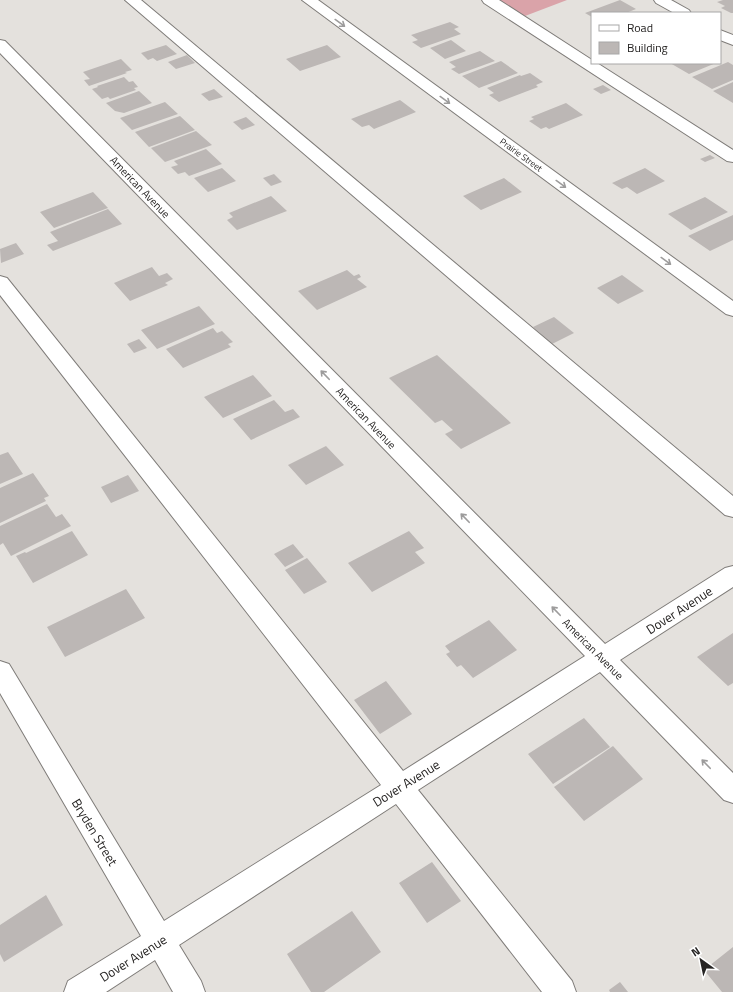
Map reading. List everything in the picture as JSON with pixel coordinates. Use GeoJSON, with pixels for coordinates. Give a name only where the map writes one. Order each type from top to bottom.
{"type":"FeatureCollection","features":[{"type":"Feature","properties":{"kind":"street"},"geometry":{"type":"LineString","coordinates":[[132,0],[733,509]]}},
{"type":"Feature","properties":{"kind":"street","name":"Prairie Street"},"geometry":{"type":"LineString","coordinates":[[309,0],[733,310]]}},
{"type":"Feature","properties":{"kind":"street"},"geometry":{"type":"LineString","coordinates":[[490,0],[733,157]]}},
{"type":"Feature","properties":{"kind":"street"},"geometry":{"type":"LineString","coordinates":[[661,0],[682,12]]}},
{"type":"Feature","properties":{"kind":"street"},"geometry":{"type":"LineString","coordinates":[[721,35],[733,41]]}},
{"type":"Feature","properties":{"kind":"street","name":"American Avenue"},"geometry":{"type":"LineString","coordinates":[[0,44],[733,791]]}},
{"type":"Feature","properties":{"kind":"street"},"geometry":{"type":"LineString","coordinates":[[0,282],[561,992]]}},
{"type":"Feature","properties":{"kind":"street","name":"Dover Avenue"},"geometry":{"type":"LineString","coordinates":[[79,992],[733,575]]}},
{"type":"Feature","properties":{"kind":"street","name":"Bryden Street"},"geometry":{"type":"LineString","coordinates":[[0,671],[190,992]]}},
{"type":"Feature","properties":{"kind":"shaded area"},"geometry":{"type":"Polygon","coordinates":[[[499,0],[567,0],[525,16],[499,0]]]}},
{"type":"Feature","properties":{"kind":"building"},"geometry":{"type":"Polygon","coordinates":[[[620,0],[636,9],[628,12],[591,12],[591,16],[585,13],[620,0]]]}},
{"type":"Feature","properties":{"kind":"building"},"geometry":{"type":"Polygon","coordinates":[[[723,0],[733,0],[733,13],[721,8],[725,6],[717,2],[723,0]]]}},
{"type":"Feature","properties":{"kind":"building"},"geometry":{"type":"Polygon","coordinates":[[[450,22],[459,27],[454,29],[461,34],[421,48],[412,42],[418,40],[411,35],[450,22]]]}},
{"type":"Feature","properties":{"kind":"building"},"geometry":{"type":"Polygon","coordinates":[[[451,40],[466,51],[445,59],[430,48],[451,40]]]}},
{"type":"Feature","properties":{"kind":"building"},"geometry":{"type":"Polygon","coordinates":[[[166,45],[177,54],[157,61],[153,58],[148,60],[141,53],[166,45]]]}},
{"type":"Feature","properties":{"kind":"building"},"geometry":{"type":"Polygon","coordinates":[[[327,45],[341,57],[300,71],[286,59],[327,45]]]}},
{"type":"Feature","properties":{"kind":"building"},"geometry":{"type":"Polygon","coordinates":[[[480,51],[495,61],[459,74],[451,69],[456,67],[449,62],[480,51]]]}},
{"type":"Feature","properties":{"kind":"building"},"geometry":{"type":"Polygon","coordinates":[[[187,55],[195,63],[176,69],[168,62],[187,55]]]}},
{"type":"Feature","properties":{"kind":"building"},"geometry":{"type":"Polygon","coordinates":[[[121,59],[132,70],[89,86],[84,80],[90,79],[83,72],[121,59]]]}},
{"type":"Feature","properties":{"kind":"building"},"geometry":{"type":"Polygon","coordinates":[[[501,61],[518,73],[479,88],[462,76],[501,61]]]}},
{"type":"Feature","properties":{"kind":"building"},"geometry":{"type":"Polygon","coordinates":[[[728,62],[733,65],[733,80],[712,89],[692,77],[728,62]]]}},
{"type":"Feature","properties":{"kind":"building"},"geometry":{"type":"Polygon","coordinates":[[[672,64],[714,64],[689,74],[672,64]]]}},
{"type":"Feature","properties":{"kind":"building"},"geometry":{"type":"Polygon","coordinates":[[[530,73],[543,82],[536,85],[538,87],[499,102],[489,95],[494,93],[487,88],[520,75],[530,73]]]}},
{"type":"Feature","properties":{"kind":"building"},"geometry":{"type":"Polygon","coordinates":[[[124,77],[129,82],[133,81],[138,87],[134,88],[136,90],[110,99],[108,97],[102,99],[92,89],[98,87],[97,86],[124,77]]]}},
{"type":"Feature","properties":{"kind":"building"},"geometry":{"type":"Polygon","coordinates":[[[733,82],[733,103],[713,91],[733,82]]]}},
{"type":"Feature","properties":{"kind":"building"},"geometry":{"type":"Polygon","coordinates":[[[603,85],[611,90],[601,94],[593,89],[603,85]]]}},
{"type":"Feature","properties":{"kind":"building"},"geometry":{"type":"Polygon","coordinates":[[[214,89],[223,97],[209,101],[201,94],[214,89]]]}},
{"type":"Feature","properties":{"kind":"building"},"geometry":{"type":"Polygon","coordinates":[[[139,91],[152,103],[124,113],[115,111],[106,103],[139,91]]]}},
{"type":"Feature","properties":{"kind":"building"},"geometry":{"type":"Polygon","coordinates":[[[400,100],[416,112],[374,129],[369,125],[362,127],[351,119],[400,100]]]}},
{"type":"Feature","properties":{"kind":"building"},"geometry":{"type":"Polygon","coordinates":[[[165,102],[178,114],[132,130],[120,118],[165,102]]]}},
{"type":"Feature","properties":{"kind":"building"},"geometry":{"type":"Polygon","coordinates":[[[566,103],[583,115],[549,129],[546,127],[541,129],[529,121],[534,119],[531,117],[566,103]]]}},
{"type":"Feature","properties":{"kind":"building"},"geometry":{"type":"Polygon","coordinates":[[[180,116],[195,130],[149,147],[135,132],[180,116]]]}},
{"type":"Feature","properties":{"kind":"building"},"geometry":{"type":"Polygon","coordinates":[[[246,117],[255,125],[242,130],[233,122],[246,117]]]}},
{"type":"Feature","properties":{"kind":"building"},"geometry":{"type":"Polygon","coordinates":[[[196,131],[212,145],[165,162],[151,148],[196,131]]]}},
{"type":"Feature","properties":{"kind":"building"},"geometry":{"type":"Polygon","coordinates":[[[206,149],[222,164],[189,176],[185,172],[178,174],[171,167],[178,165],[174,161],[206,149]]]}},
{"type":"Feature","properties":{"kind":"building"},"geometry":{"type":"Polygon","coordinates":[[[710,155],[715,158],[705,162],[700,159],[710,155]]]}},
{"type":"Feature","properties":{"kind":"building"},"geometry":{"type":"Polygon","coordinates":[[[222,168],[236,181],[208,192],[194,178],[222,168]]]}},
{"type":"Feature","properties":{"kind":"building"},"geometry":{"type":"Polygon","coordinates":[[[645,168],[665,181],[637,194],[627,187],[622,189],[612,183],[645,168]]]}},
{"type":"Feature","properties":{"kind":"building"},"geometry":{"type":"Polygon","coordinates":[[[274,174],[282,182],[271,186],[263,178],[274,174]]]}},
{"type":"Feature","properties":{"kind":"building"},"geometry":{"type":"Polygon","coordinates":[[[504,178],[522,192],[481,210],[463,196],[504,178]]]}},
{"type":"Feature","properties":{"kind":"building"},"geometry":{"type":"Polygon","coordinates":[[[93,192],[108,208],[54,228],[40,212],[93,192]]]}},
{"type":"Feature","properties":{"kind":"building"},"geometry":{"type":"Polygon","coordinates":[[[271,196],[287,211],[237,230],[227,220],[233,217],[229,213],[271,196]]]}},
{"type":"Feature","properties":{"kind":"building"},"geometry":{"type":"Polygon","coordinates":[[[705,197],[728,212],[691,230],[668,214],[705,197]]]}},
{"type":"Feature","properties":{"kind":"building"},"geometry":{"type":"Polygon","coordinates":[[[108,209],[122,224],[53,251],[47,245],[58,241],[50,232],[108,209]]]}},
{"type":"Feature","properties":{"kind":"building"},"geometry":{"type":"Polygon","coordinates":[[[733,215],[733,240],[710,251],[688,236],[733,215]]]}},
{"type":"Feature","properties":{"kind":"building"},"geometry":{"type":"Polygon","coordinates":[[[16,243],[24,254],[1,263],[0,249],[16,243]]]}},
{"type":"Feature","properties":{"kind":"building"},"geometry":{"type":"Polygon","coordinates":[[[152,267],[159,276],[167,273],[173,279],[165,283],[168,285],[130,301],[114,283],[152,267]]]}},
{"type":"Feature","properties":{"kind":"building"},"geometry":{"type":"Polygon","coordinates":[[[347,270],[354,276],[359,274],[361,277],[357,279],[367,287],[317,310],[298,291],[347,270]]]}},
{"type":"Feature","properties":{"kind":"building"},"geometry":{"type":"Polygon","coordinates":[[[622,275],[644,291],[618,304],[597,288],[622,275]]]}},
{"type":"Feature","properties":{"kind":"building"},"geometry":{"type":"Polygon","coordinates":[[[199,306],[215,324],[157,349],[141,330],[199,306]]]}},
{"type":"Feature","properties":{"kind":"building"},"geometry":{"type":"Polygon","coordinates":[[[554,317],[574,333],[552,344],[533,327],[554,317]]]}},
{"type":"Feature","properties":{"kind":"building"},"geometry":{"type":"Polygon","coordinates":[[[213,328],[217,333],[222,331],[233,342],[228,344],[231,347],[183,368],[166,349],[213,328]]]}},
{"type":"Feature","properties":{"kind":"building"},"geometry":{"type":"Polygon","coordinates":[[[139,339],[147,348],[134,353],[127,344],[139,339]]]}},
{"type":"Feature","properties":{"kind":"building"},"geometry":{"type":"Polygon","coordinates":[[[437,355],[511,423],[461,449],[445,434],[453,430],[442,420],[435,423],[389,378],[437,355]]]}},
{"type":"Feature","properties":{"kind":"building"},"geometry":{"type":"Polygon","coordinates":[[[253,375],[272,396],[223,418],[204,397],[253,375]]]}},
{"type":"Feature","properties":{"kind":"building"},"geometry":{"type":"Polygon","coordinates":[[[274,400],[285,412],[293,409],[300,417],[251,440],[233,419],[274,400]]]}},
{"type":"Feature","properties":{"kind":"building"},"geometry":{"type":"Polygon","coordinates":[[[326,446],[344,465],[306,485],[288,465],[326,446]]]}},
{"type":"Feature","properties":{"kind":"building"},"geometry":{"type":"Polygon","coordinates":[[[8,452],[23,474],[0,484],[0,455],[8,452]]]}},
{"type":"Feature","properties":{"kind":"building"},"geometry":{"type":"Polygon","coordinates":[[[33,473],[49,496],[44,498],[46,501],[0,523],[0,488],[33,473]]]}},
{"type":"Feature","properties":{"kind":"building"},"geometry":{"type":"Polygon","coordinates":[[[128,475],[139,491],[111,503],[101,487],[128,475]]]}},
{"type":"Feature","properties":{"kind":"building"},"geometry":{"type":"Polygon","coordinates":[[[47,504],[56,517],[62,514],[71,526],[11,556],[3,543],[0,545],[0,526],[47,504]]]}},
{"type":"Feature","properties":{"kind":"building"},"geometry":{"type":"Polygon","coordinates":[[[72,531],[88,555],[33,583],[16,556],[25,552],[26,553],[72,531]]]}},
{"type":"Feature","properties":{"kind":"building"},"geometry":{"type":"Polygon","coordinates":[[[409,531],[424,548],[415,552],[425,563],[372,592],[348,563],[409,531]]]}},
{"type":"Feature","properties":{"kind":"building"},"geometry":{"type":"Polygon","coordinates":[[[293,544],[304,557],[285,567],[274,554],[293,544]]]}},
{"type":"Feature","properties":{"kind":"building"},"geometry":{"type":"Polygon","coordinates":[[[307,558],[327,582],[304,594],[285,570],[307,558]]]}},
{"type":"Feature","properties":{"kind":"building"},"geometry":{"type":"Polygon","coordinates":[[[126,589],[145,618],[65,657],[47,627],[126,589]]]}},
{"type":"Feature","properties":{"kind":"building"},"geometry":{"type":"Polygon","coordinates":[[[489,620],[517,650],[473,678],[461,665],[457,667],[446,654],[450,652],[445,646],[489,620]]]}},
{"type":"Feature","properties":{"kind":"building"},"geometry":{"type":"Polygon","coordinates":[[[733,633],[733,683],[728,686],[697,657],[733,633]]]}},
{"type":"Feature","properties":{"kind":"building"},"geometry":{"type":"Polygon","coordinates":[[[386,681],[412,714],[380,734],[354,700],[386,681]]]}},
{"type":"Feature","properties":{"kind":"building"},"geometry":{"type":"Polygon","coordinates":[[[584,718],[610,747],[553,784],[528,754],[584,718]]]}},
{"type":"Feature","properties":{"kind":"building"},"geometry":{"type":"Polygon","coordinates":[[[613,746],[643,779],[584,821],[554,787],[613,746]]]}},
{"type":"Feature","properties":{"kind":"building"},"geometry":{"type":"Polygon","coordinates":[[[432,862],[461,901],[427,923],[399,883],[432,862]]]}},
{"type":"Feature","properties":{"kind":"building"},"geometry":{"type":"Polygon","coordinates":[[[46,895],[63,925],[4,962],[0,954],[0,925],[46,895]]]}},
{"type":"Feature","properties":{"kind":"building"},"geometry":{"type":"Polygon","coordinates":[[[352,911],[381,952],[324,992],[311,992],[287,954],[352,911]]]}},
{"type":"Feature","properties":{"kind":"building"},"geometry":{"type":"Polygon","coordinates":[[[733,947],[733,992],[722,992],[704,970],[733,947]]]}},
{"type":"Feature","properties":{"kind":"building"},"geometry":{"type":"Polygon","coordinates":[[[620,982],[628,992],[610,992],[609,990],[620,982]]]}}]}
